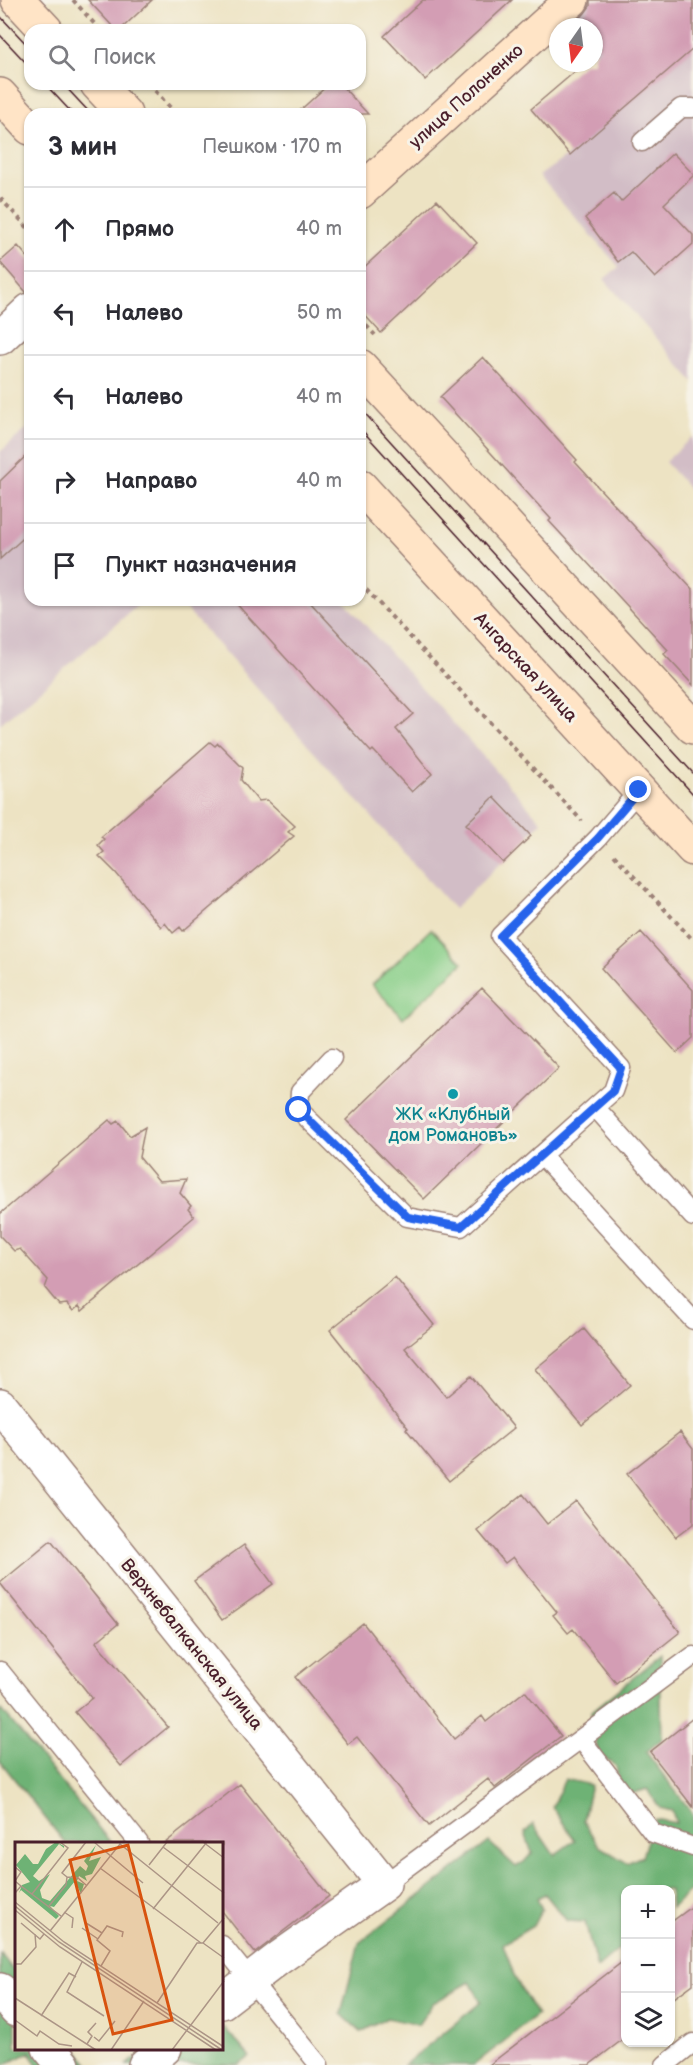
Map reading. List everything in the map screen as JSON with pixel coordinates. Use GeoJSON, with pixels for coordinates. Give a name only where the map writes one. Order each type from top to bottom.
{"type":"FeatureCollection","features":[{"type":"Feature","properties":{"kind":"main road"},"geometry":{"type":"LineString","coordinates":[[18,0],[40,24]]}},
{"type":"Feature","properties":{"kind":"main road","name":"улица Полоненко"},"geometry":{"type":"LineString","coordinates":[[366,187],[572,0]]}},
{"type":"Feature","properties":{"kind":"main road"},"geometry":{"type":"LineString","coordinates":[[103,90],[119,108]]}},
{"type":"Feature","properties":{"kind":"main road"},"geometry":{"type":"LineString","coordinates":[[0,95],[24,121]]}},
{"type":"Feature","properties":{"kind":"main road"},"geometry":{"type":"LineString","coordinates":[[366,373],[693,727]]}},
{"type":"Feature","properties":{"kind":"main road","name":"Ангарская улица"},"geometry":{"type":"LineString","coordinates":[[366,493],[693,849]]}},
{"type":"Feature","properties":{"kind":"street"},"geometry":{"type":"LineString","coordinates":[[0,338],[24,316]]}},
{"type":"Feature","properties":{"kind":"street","name":"Верхнебалканская улица"},"geometry":{"type":"LineString","coordinates":[[0,1405],[384,1884]]}},
{"type":"Feature","properties":{"kind":"street"},"geometry":{"type":"LineString","coordinates":[[224,2000],[384,1884]]}},
{"type":"Feature","properties":{"kind":"street"},"geometry":{"type":"LineString","coordinates":[[0,1990],[15,2009]]}},
{"type":"Feature","properties":{"kind":"street"},"geometry":{"type":"LineString","coordinates":[[50,2050],[63,2065]]}},
{"type":"Feature","properties":{"kind":"street"},"geometry":{"type":"LineString","coordinates":[[145,2065],[164,2050]]}},
{"type":"Feature","properties":{"kind":"lane"},"geometry":{"type":"LineString","coordinates":[[642,142],[681,108],[693,108]]}},
{"type":"Feature","properties":{"kind":"lane"},"geometry":{"type":"LineString","coordinates":[[332,1058],[300,1092],[299,1110],[408,1217],[461,1227],[613,1091],[621,1068],[500,936],[598,838],[639,790]]}},
{"type":"Feature","properties":{"kind":"lane"},"geometry":{"type":"LineString","coordinates":[[595,1107],[693,1217]]}},
{"type":"Feature","properties":{"kind":"lane"},"geometry":{"type":"LineString","coordinates":[[541,1155],[693,1320]]}},
{"type":"Feature","properties":{"kind":"lane"},"geometry":{"type":"LineString","coordinates":[[384,1884],[693,1656]]}},
{"type":"Feature","properties":{"kind":"lane"},"geometry":{"type":"LineString","coordinates":[[0,1671],[138,1842]]}},
{"type":"Feature","properties":{"kind":"lane"},"geometry":{"type":"LineString","coordinates":[[581,1739],[653,1833],[693,1847]]}},
{"type":"Feature","properties":{"kind":"lane"},"geometry":{"type":"LineString","coordinates":[[224,1948],[319,2065]]}},
{"type":"Feature","properties":{"kind":"lane"},"geometry":{"type":"LineString","coordinates":[[665,2065],[693,2043]]}},
{"type":"Feature","properties":{"kind":"path"},"geometry":{"type":"LineString","coordinates":[[73,0],[95,24]]}},
{"type":"Feature","properties":{"kind":"path"},"geometry":{"type":"LineString","coordinates":[[154,90],[170,108]]}},
{"type":"Feature","properties":{"kind":"path"},"geometry":{"type":"LineString","coordinates":[[0,198],[24,224]]}},
{"type":"Feature","properties":{"kind":"path"},"geometry":{"type":"LineString","coordinates":[[366,589],[693,940]]}},
{"type":"Feature","properties":{"kind":"shaded area"},"geometry":{"type":"Polygon","coordinates":[[[583,0],[693,0],[693,381],[604,279],[619,267],[539,176],[570,154],[531,109],[574,72],[603,72],[603,18],[569,18],[567,16],[583,0]]]}},
{"type":"Feature","properties":{"kind":"shaded area"},"geometry":{"type":"Polygon","coordinates":[[[24,431],[24,606],[137,606],[0,724],[0,452],[24,431]]]}},
{"type":"Feature","properties":{"kind":"shaded area"},"geometry":{"type":"Polygon","coordinates":[[[693,436],[693,493],[665,462],[693,436]]]}},
{"type":"Feature","properties":{"kind":"shaded area"},"geometry":{"type":"Polygon","coordinates":[[[183,606],[348,606],[542,822],[454,909],[183,606]]]}},
{"type":"Feature","properties":{"kind":"green space"},"geometry":{"type":"Polygon","coordinates":[[[431,929],[463,963],[403,1018],[372,985],[431,929]]]}},
{"type":"Feature","properties":{"kind":"green space"},"geometry":{"type":"Polygon","coordinates":[[[660,1656],[662,1739],[646,1752],[693,1814],[693,1889],[675,1905],[675,1885],[621,1885],[621,1947],[597,1968],[585,1922],[567,1921],[545,1894],[537,1898],[542,1909],[533,1926],[503,1944],[515,1978],[537,2015],[474,2065],[404,2065],[481,2002],[470,1982],[433,2003],[418,2025],[387,2018],[361,2032],[341,2014],[359,1943],[489,1842],[516,1867],[532,1853],[525,1833],[533,1824],[554,1855],[575,1840],[552,1807],[565,1779],[591,1785],[583,1821],[599,1846],[627,1863],[642,1856],[655,1819],[676,1823],[672,1811],[660,1808],[647,1789],[628,1795],[619,1782],[616,1766],[598,1754],[591,1712],[660,1656]]]}},
{"type":"Feature","properties":{"kind":"green space"},"geometry":{"type":"Polygon","coordinates":[[[2,1710],[110,1842],[64,1842],[0,1761],[0,1711],[2,1710]]]}},
{"type":"Feature","properties":{"kind":"green space"},"geometry":{"type":"Polygon","coordinates":[[[0,1953],[15,1973],[15,2050],[77,2050],[89,2065],[37,2065],[30,2052],[4,2065],[0,2060],[0,1953]]]}},
{"type":"Feature","properties":{"kind":"green space"},"geometry":{"type":"Polygon","coordinates":[[[224,2027],[250,2057],[239,2065],[127,2065],[146,2050],[224,2050],[224,2027]]]}},
{"type":"Feature","properties":{"kind":"building"},"geometry":{"type":"Polygon","coordinates":[[[88,0],[152,0],[126,24],[110,24],[88,0]]]}},
{"type":"Feature","properties":{"kind":"building"},"geometry":{"type":"Polygon","coordinates":[[[423,0],[512,0],[425,80],[384,36],[423,0]]]}},
{"type":"Feature","properties":{"kind":"building"},"geometry":{"type":"Polygon","coordinates":[[[590,0],[693,0],[693,49],[570,155],[531,109],[574,72],[603,72],[603,18],[580,18],[590,6],[590,0]]]}},
{"type":"Feature","properties":{"kind":"building"},"geometry":{"type":"Polygon","coordinates":[[[322,90],[346,90],[362,108],[303,108],[322,90]]]}},
{"type":"Feature","properties":{"kind":"building"},"geometry":{"type":"Polygon","coordinates":[[[673,153],[693,176],[664,204],[693,235],[693,244],[655,278],[631,252],[618,262],[585,218],[614,193],[621,202],[673,153]]]}},
{"type":"Feature","properties":{"kind":"building"},"geometry":{"type":"Polygon","coordinates":[[[437,200],[477,243],[381,333],[366,317],[366,265],[437,200]]]}},
{"type":"Feature","properties":{"kind":"building"},"geometry":{"type":"Polygon","coordinates":[[[18,246],[24,253],[24,290],[0,262],[18,246]]]}},
{"type":"Feature","properties":{"kind":"building"},"geometry":{"type":"Polygon","coordinates":[[[483,357],[577,460],[575,462],[693,590],[693,685],[664,654],[668,650],[549,521],[551,519],[440,397],[483,357]]]}},
{"type":"Feature","properties":{"kind":"building"},"geometry":{"type":"Polygon","coordinates":[[[24,458],[24,537],[0,559],[0,481],[24,458]]]}},
{"type":"Feature","properties":{"kind":"building"},"geometry":{"type":"Polygon","coordinates":[[[238,606],[314,606],[413,714],[396,729],[432,774],[412,792],[373,750],[371,752],[238,606]]]}},
{"type":"Feature","properties":{"kind":"building"},"geometry":{"type":"Polygon","coordinates":[[[210,742],[215,746],[218,743],[243,768],[241,780],[258,801],[267,800],[295,826],[288,832],[294,836],[183,931],[180,927],[173,933],[165,923],[161,927],[99,856],[104,852],[98,845],[104,839],[101,837],[210,742]]]}},
{"type":"Feature","properties":{"kind":"building"},"geometry":{"type":"Polygon","coordinates":[[[494,797],[531,836],[503,863],[466,824],[494,797]]]}},
{"type":"Feature","properties":{"kind":"building"},"geometry":{"type":"Polygon","coordinates":[[[641,932],[693,990],[693,1038],[677,1053],[601,968],[641,932]]]}},
{"type":"Feature","properties":{"kind":"building","name":"ЖК «Клубный дом Романовъ»"},"geometry":{"type":"Polygon","coordinates":[[[482,988],[559,1068],[424,1199],[346,1120],[482,988]]]}},
{"type":"Feature","properties":{"kind":"building"},"geometry":{"type":"Polygon","coordinates":[[[109,1120],[113,1124],[118,1121],[130,1136],[145,1127],[139,1157],[159,1181],[186,1179],[180,1193],[191,1206],[188,1209],[194,1217],[82,1311],[79,1306],[73,1311],[67,1304],[59,1305],[45,1288],[48,1280],[20,1249],[14,1251],[0,1236],[0,1214],[109,1120]]]}},
{"type":"Feature","properties":{"kind":"building"},"geometry":{"type":"Polygon","coordinates":[[[395,1277],[434,1325],[405,1348],[446,1397],[471,1376],[514,1428],[449,1481],[330,1330],[395,1277]]]}},
{"type":"Feature","properties":{"kind":"building"},"geometry":{"type":"Polygon","coordinates":[[[584,1329],[630,1385],[582,1425],[535,1369],[584,1329]]]}},
{"type":"Feature","properties":{"kind":"building"},"geometry":{"type":"Polygon","coordinates":[[[680,1432],[693,1449],[693,1524],[676,1537],[627,1474],[680,1432]]]}},
{"type":"Feature","properties":{"kind":"building"},"geometry":{"type":"Polygon","coordinates":[[[523,1494],[547,1524],[576,1501],[680,1632],[616,1683],[573,1629],[568,1633],[553,1615],[557,1612],[513,1557],[505,1563],[478,1531],[523,1494]]]}},
{"type":"Feature","properties":{"kind":"building"},"geometry":{"type":"Polygon","coordinates":[[[51,1541],[118,1624],[96,1642],[168,1727],[121,1766],[75,1712],[92,1698],[0,1583],[51,1541]]]}},
{"type":"Feature","properties":{"kind":"building"},"geometry":{"type":"Polygon","coordinates":[[[244,1545],[273,1584],[222,1620],[194,1581],[244,1545]]]}},
{"type":"Feature","properties":{"kind":"building"},"geometry":{"type":"Polygon","coordinates":[[[363,1623],[454,1739],[482,1716],[486,1722],[525,1691],[561,1736],[495,1788],[488,1779],[429,1826],[357,1737],[348,1744],[295,1677],[363,1623]]]}},
{"type":"Feature","properties":{"kind":"building"},"geometry":{"type":"Polygon","coordinates":[[[693,1718],[693,1807],[650,1752],[693,1718]]]}},
{"type":"Feature","properties":{"kind":"building"},"geometry":{"type":"Polygon","coordinates":[[[240,1784],[329,1896],[255,1953],[224,1914],[224,1842],[166,1842],[240,1784]]]}},
{"type":"Feature","properties":{"kind":"building"},"geometry":{"type":"Polygon","coordinates":[[[693,1906],[693,1984],[675,1997],[675,1939],[675,1919],[693,1906]]]}},
{"type":"Feature","properties":{"kind":"building"},"geometry":{"type":"Polygon","coordinates":[[[621,1963],[621,2041],[589,2065],[489,2065],[621,1963]]]}},
{"type":"Feature","properties":{"kind":"tram line"},"geometry":{"type":"LineString","coordinates":[[0,16],[24,42]]}},
{"type":"Feature","properties":{"kind":"tram line"},"geometry":{"type":"LineString","coordinates":[[0,35],[24,61]]}},
{"type":"Feature","properties":{"kind":"tram line"},"geometry":{"type":"LineString","coordinates":[[51,90],[67,108]]}},
{"type":"Feature","properties":{"kind":"tram line"},"geometry":{"type":"LineString","coordinates":[[69,90],[85,108]]}},
{"type":"Feature","properties":{"kind":"tram line"},"geometry":{"type":"LineString","coordinates":[[366,415],[693,773]]}},
{"type":"Feature","properties":{"kind":"tram line"},"geometry":{"type":"LineString","coordinates":[[366,435],[693,794]]}},
{"type":"Feature","properties":{"kind":"place","name":"ЖК «Клубный дом Романовъ»"},"geometry":{"type":"Point","coordinates":[453,1094]}},
{"type":"Feature","properties":{"kind":"route"},"geometry":{"type":"LineString","coordinates":[[299,1110],[408,1217],[461,1227],[613,1091],[621,1068],[500,936],[598,838],[639,790]]}}]}
